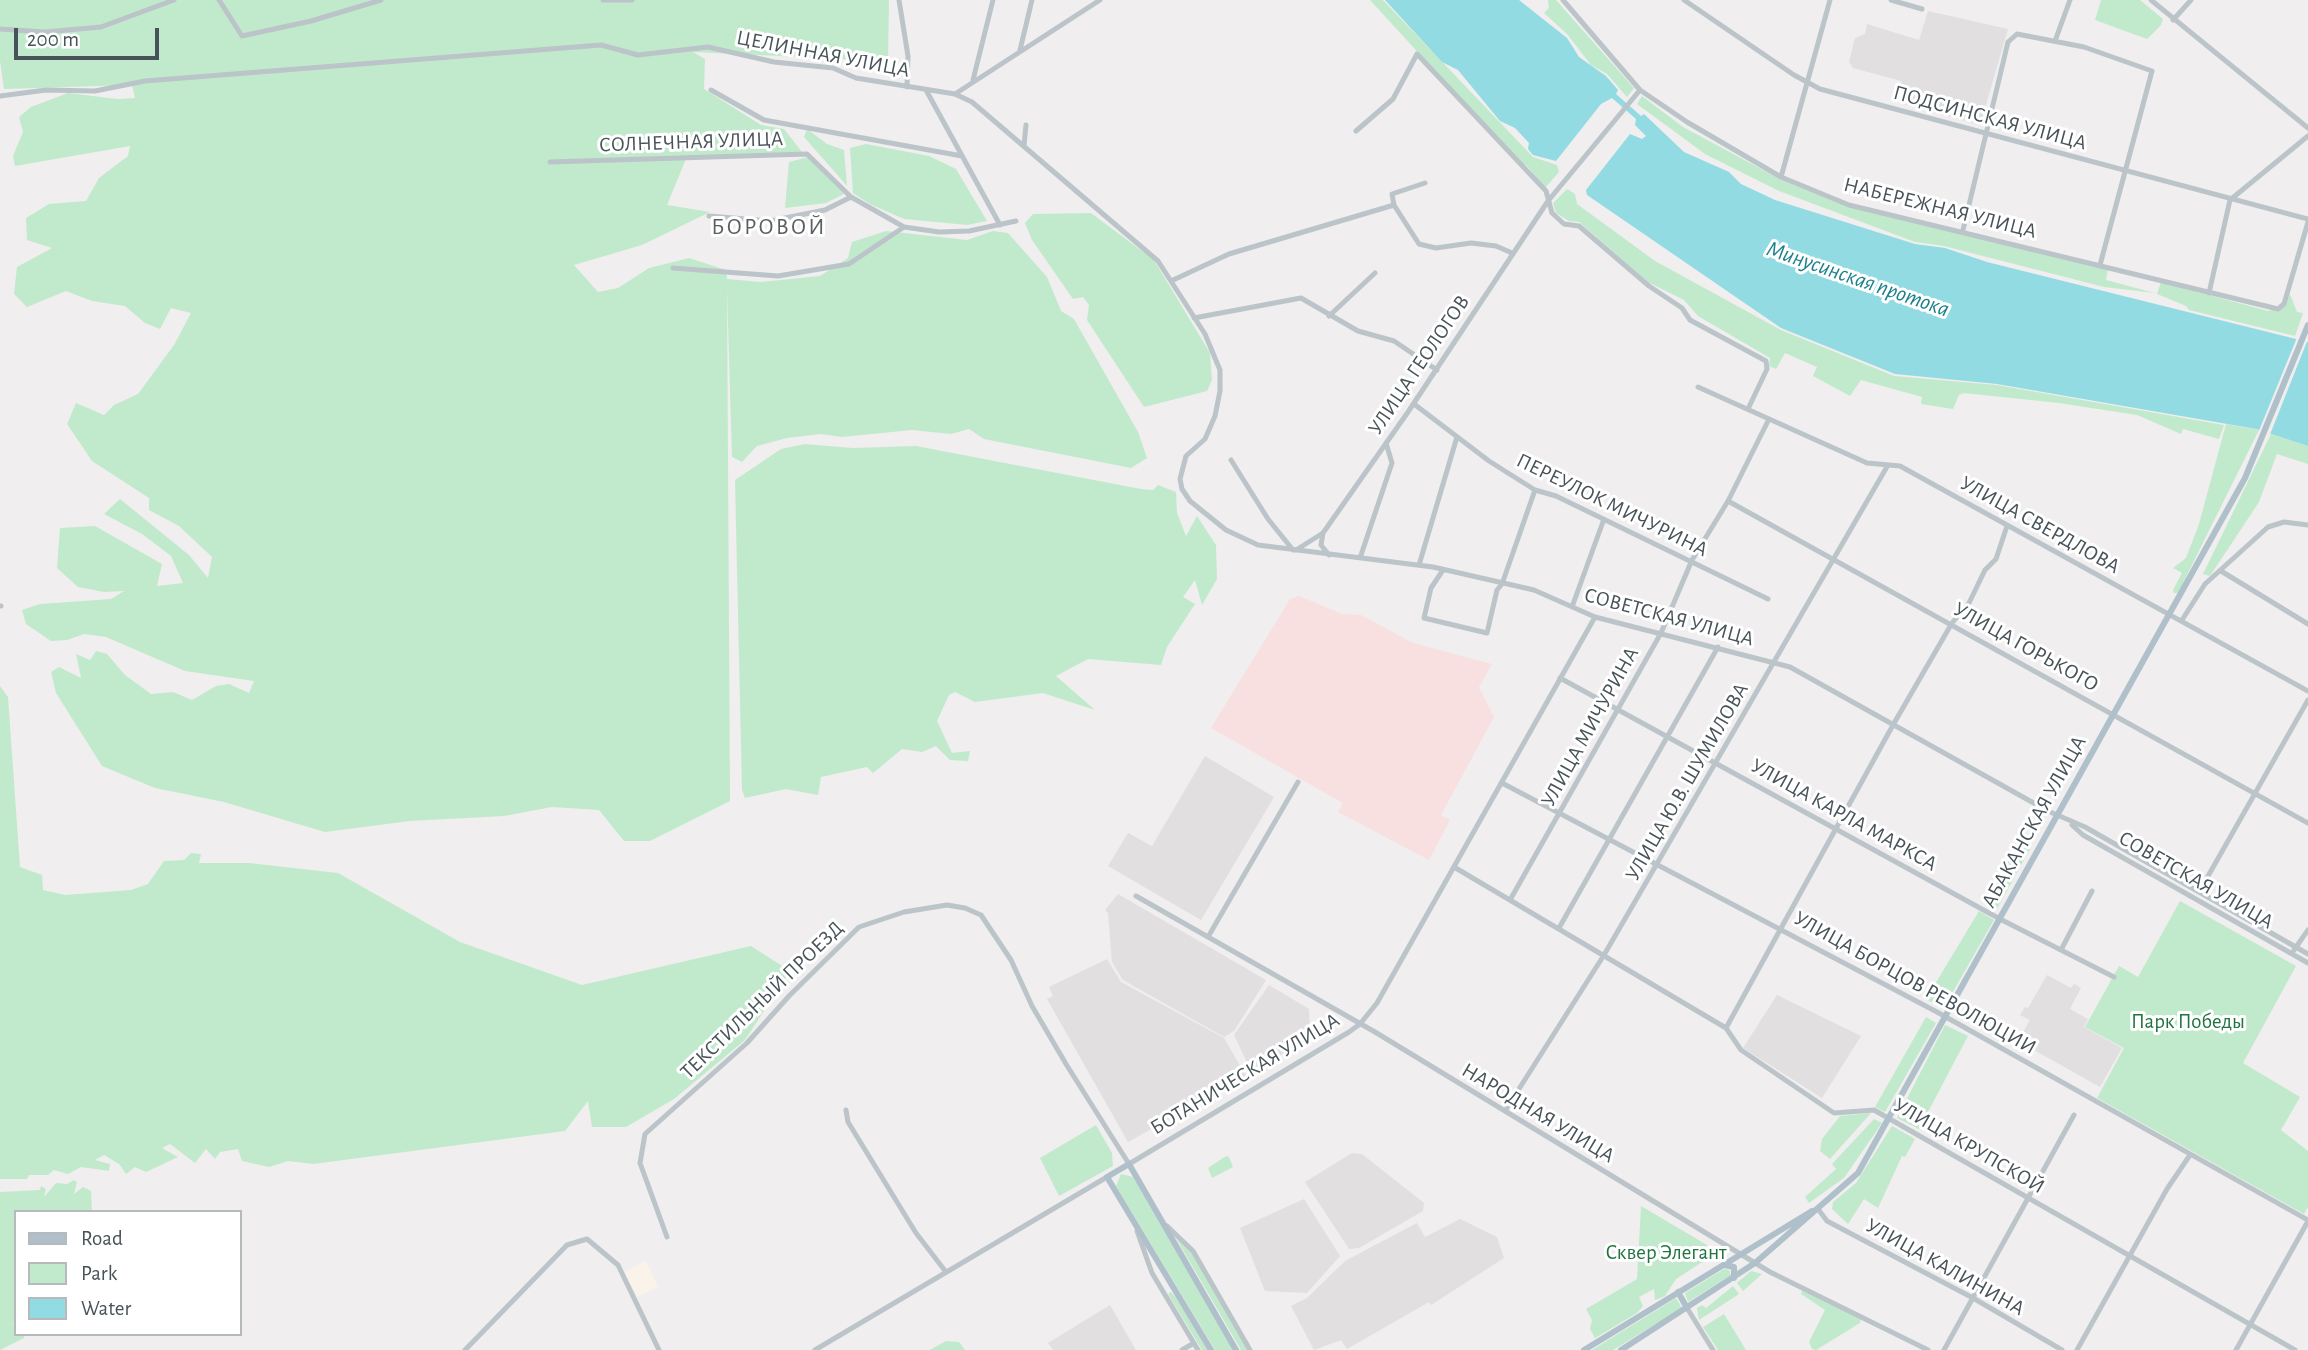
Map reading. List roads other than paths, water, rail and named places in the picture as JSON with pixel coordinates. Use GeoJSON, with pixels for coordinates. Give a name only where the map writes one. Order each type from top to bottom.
{"type":"FeatureCollection","features":[{"type":"Feature","properties":{"kind":"main road","name":"АБАКАНСКАЯ УЛИЦА"},"geometry":{"type":"LineString","coordinates":[[1621,1350],[1755,1263],[1851,1183],[2171,613],[2263,438],[2308,325]]}},
{"type":"Feature","properties":{"kind":"main road","name":"БОТАНИЧЕСКАЯ УЛИЦА"},"geometry":{"type":"LineString","coordinates":[[1107,1177],[1129,1164]]}},
{"type":"Feature","properties":{"kind":"main road"},"geometry":{"type":"LineString","coordinates":[[1129,1164],[1236,1350]]}},
{"type":"Feature","properties":{"kind":"main road"},"geometry":{"type":"LineString","coordinates":[[1107,1177],[1211,1350]]}},
{"type":"Feature","properties":{"kind":"main road","name":"АБАКАНСКАЯ УЛИЦА"},"geometry":{"type":"LineString","coordinates":[[1584,1350],[1739,1254],[1818,1209]]}},
{"type":"Feature","properties":{"kind":"main road"},"geometry":{"type":"LineString","coordinates":[[1723,1265],[1734,1267],[1734,1278]]}},
{"type":"Feature","properties":{"kind":"main road"},"geometry":{"type":"LineString","coordinates":[[1678,1292],[1687,1308]]}},
{"type":"Feature","properties":{"kind":"street"},"geometry":{"type":"LineString","coordinates":[[0,29],[45,32],[101,27],[174,0]]}},
{"type":"Feature","properties":{"kind":"street"},"geometry":{"type":"LineString","coordinates":[[219,0],[242,36],[311,21],[381,0]]}},
{"type":"Feature","properties":{"kind":"street"},"geometry":{"type":"LineString","coordinates":[[603,0],[632,0]]}},
{"type":"Feature","properties":{"kind":"street"},"geometry":{"type":"LineString","coordinates":[[899,0],[908,56],[907,87]]}},
{"type":"Feature","properties":{"kind":"street"},"geometry":{"type":"LineString","coordinates":[[973,80],[993,0]]}},
{"type":"Feature","properties":{"kind":"street"},"geometry":{"type":"LineString","coordinates":[[1020,50],[1032,0]]}},
{"type":"Feature","properties":{"kind":"street"},"geometry":{"type":"LineString","coordinates":[[955,94],[1100,0]]}},
{"type":"Feature","properties":{"kind":"street","name":"НАБЕРЕЖНАЯ УЛИЦА"},"geometry":{"type":"LineString","coordinates":[[1563,0],[1640,90],[1781,177],[1849,205],[1963,230],[2272,308],[2282,307],[2308,221]]}},
{"type":"Feature","properties":{"kind":"street","name":"ПОДСИНСКАЯ УЛИЦА"},"geometry":{"type":"LineString","coordinates":[[1684,0],[1821,89],[2308,221]]}},
{"type":"Feature","properties":{"kind":"street"},"geometry":{"type":"LineString","coordinates":[[1781,177],[1830,0]]}},
{"type":"Feature","properties":{"kind":"street"},"geometry":{"type":"LineString","coordinates":[[1891,0],[1922,9]]}},
{"type":"Feature","properties":{"kind":"street"},"geometry":{"type":"LineString","coordinates":[[2055,41],[2070,0]]}},
{"type":"Feature","properties":{"kind":"street"},"geometry":{"type":"LineString","coordinates":[[2151,0],[2308,128]]}},
{"type":"Feature","properties":{"kind":"street"},"geometry":{"type":"LineString","coordinates":[[2173,20],[2191,0]]}},
{"type":"Feature","properties":{"kind":"street"},"geometry":{"type":"LineString","coordinates":[[1963,230],[1984,133],[2008,42],[2017,34],[2084,47],[2152,71],[2099,265]]}},
{"type":"Feature","properties":{"kind":"street","name":"ЦЕЛИННАЯ УЛИЦА"},"geometry":{"type":"LineString","coordinates":[[0,96],[46,90],[95,91],[145,81],[601,45],[638,55],[708,47],[774,62],[833,68],[856,78],[955,94],[972,102],[1146,250],[1171,281],[1215,354],[1220,370],[1220,391],[1215,416],[1205,439],[1186,456],[1180,480],[1182,489]]}},
{"type":"Feature","properties":{"kind":"street"},"geometry":{"type":"LineString","coordinates":[[1356,131],[1393,99],[1416,54],[1546,191],[1552,213],[1558,219],[1564,224],[1579,226],[1649,286],[1682,308],[1690,320],[1766,361],[1767,369],[1748,409]]}},
{"type":"Feature","properties":{"kind":"street"},"geometry":{"type":"LineString","coordinates":[[711,90],[764,120],[962,156]]}},
{"type":"Feature","properties":{"kind":"street"},"geometry":{"type":"LineString","coordinates":[[926,90],[1000,225]]}},
{"type":"Feature","properties":{"kind":"street","name":"УЛИЦА ГЕОЛОГОВ"},"geometry":{"type":"LineString","coordinates":[[1323,533],[1437,369],[1548,201],[1640,90]]}},
{"type":"Feature","properties":{"kind":"street"},"geometry":{"type":"LineString","coordinates":[[1024,145],[1026,125]]}},
{"type":"Feature","properties":{"kind":"street"},"geometry":{"type":"LineString","coordinates":[[2209,293],[2230,200],[2308,136]]}},
{"type":"Feature","properties":{"kind":"street","name":"СОЛНЕЧНАЯ УЛИЦА"},"geometry":{"type":"LineString","coordinates":[[550,162],[807,154],[851,197],[904,227],[939,232],[969,231],[1016,221]]}},
{"type":"Feature","properties":{"kind":"street"},"geometry":{"type":"LineString","coordinates":[[1425,183],[1392,194],[1394,205],[1419,244],[1436,248],[1471,243],[1496,246],[1512,253]]}},
{"type":"Feature","properties":{"kind":"street"},"geometry":{"type":"LineString","coordinates":[[709,216],[770,221],[825,210],[851,197]]}},
{"type":"Feature","properties":{"kind":"street"},"geometry":{"type":"LineString","coordinates":[[1171,281],[1229,254],[1394,205]]}},
{"type":"Feature","properties":{"kind":"street"},"geometry":{"type":"LineString","coordinates":[[673,268],[778,276],[849,264],[904,227]]}},
{"type":"Feature","properties":{"kind":"street"},"geometry":{"type":"LineString","coordinates":[[1329,316],[1375,274]]}},
{"type":"Feature","properties":{"kind":"street"},"geometry":{"type":"LineString","coordinates":[[1194,318],[1301,298],[1358,331],[1394,341],[1437,369]]}},
{"type":"Feature","properties":{"kind":"street","name":"УЛИЦА СВЕРДЛОВА"},"geometry":{"type":"LineString","coordinates":[[1698,387],[1867,463],[1900,466],[2171,613],[2308,691]]}},
{"type":"Feature","properties":{"kind":"street","name":"ПЕРЕУЛОК МИЧУРИНА"},"geometry":{"type":"LineString","coordinates":[[1413,404],[1489,461],[1535,490],[1556,496],[1768,598]]}},
{"type":"Feature","properties":{"kind":"street","name":"УЛИЦА МИЧУРИНА"},"geometry":{"type":"LineString","coordinates":[[1510,900],[1661,633],[1692,560],[1728,501],[1769,419]]}},
{"type":"Feature","properties":{"kind":"street"},"geometry":{"type":"LineString","coordinates":[[1419,565],[1457,437]]}},
{"type":"Feature","properties":{"kind":"street"},"geometry":{"type":"LineString","coordinates":[[1360,558],[1392,463],[1386,443]]}},
{"type":"Feature","properties":{"kind":"street"},"geometry":{"type":"LineString","coordinates":[[1231,460],[1268,519],[1293,550],[1323,533]]}},
{"type":"Feature","properties":{"kind":"street","name":"УЛИЦА Ю.В. ШУМИЛОВА"},"geometry":{"type":"LineString","coordinates":[[1506,1111],[1604,955],[1718,764],[1888,465]]}},
{"type":"Feature","properties":{"kind":"street","name":"СОВЕТСКАЯ УЛИЦА"},"geometry":{"type":"LineString","coordinates":[[1182,489],[1190,500],[1242,540],[1293,550],[1419,565],[1534,590],[1595,617],[1775,662],[2058,816],[2085,827],[2308,963]]}},
{"type":"Feature","properties":{"kind":"street"},"geometry":{"type":"LineString","coordinates":[[1443,570],[1430,588],[1424,618],[1487,633],[1497,590],[1502,584],[1535,490]]}},
{"type":"Feature","properties":{"kind":"street","name":"УЛИЦА ГОРЬКОГО"},"geometry":{"type":"LineString","coordinates":[[1728,501],[1836,558],[2308,823]]}},
{"type":"Feature","properties":{"kind":"street"},"geometry":{"type":"LineString","coordinates":[[1572,607],[1604,519]]}},
{"type":"Feature","properties":{"kind":"street"},"geometry":{"type":"LineString","coordinates":[[2182,620],[2206,584],[2268,527],[2284,522],[2308,525]]}},
{"type":"Feature","properties":{"kind":"street"},"geometry":{"type":"LineString","coordinates":[[1726,1028],[1893,725],[1952,623],[1969,603],[1985,570],[1996,559],[2007,526]]}},
{"type":"Feature","properties":{"kind":"street"},"geometry":{"type":"LineString","coordinates":[[1323,533],[1321,545],[1329,555]]}},
{"type":"Feature","properties":{"kind":"street"},"geometry":{"type":"LineString","coordinates":[[2221,571],[2308,624]]}},
{"type":"Feature","properties":{"kind":"street","name":"БОТАНИЧЕСКАЯ УЛИЦА"},"geometry":{"type":"LineString","coordinates":[[1129,1164],[1360,1024],[1377,1003],[1595,617]]}},
{"type":"Feature","properties":{"kind":"street"},"geometry":{"type":"LineString","coordinates":[[1559,928],[1670,737],[1718,647]]}},
{"type":"Feature","properties":{"kind":"street","name":"УЛИЦА КАРЛА МАРКСА"},"geometry":{"type":"LineString","coordinates":[[1560,678],[2000,919],[2114,977]]}},
{"type":"Feature","properties":{"kind":"street"},"geometry":{"type":"LineString","coordinates":[[2198,894],[2308,700]]}},
{"type":"Feature","properties":{"kind":"street"},"geometry":{"type":"LineString","coordinates":[[1208,937],[1298,782]]}},
{"type":"Feature","properties":{"kind":"street","name":"УЛИЦА БОРЦОВ РЕВОЛЮЦИИ"},"geometry":{"type":"LineString","coordinates":[[1502,783],[1946,1017],[2308,1221]]}},
{"type":"Feature","properties":{"kind":"street","name":"УЛИЦА КРУПСКОЙ"},"geometry":{"type":"LineString","coordinates":[[1454,867],[1726,1028],[1741,1050],[1833,1113],[1874,1110],[2295,1350]]}},
{"type":"Feature","properties":{"kind":"street"},"geometry":{"type":"LineString","coordinates":[[2061,950],[2092,891]]}},
{"type":"Feature","properties":{"kind":"street","name":"СОВЕТСКАЯ УЛИЦА"},"geometry":{"type":"LineString","coordinates":[[2198,894],[2306,952]]}},
{"type":"Feature","properties":{"kind":"street","name":"НАРОДНАЯ УЛИЦА"},"geometry":{"type":"LineString","coordinates":[[1136,896],[1360,1024],[1739,1254],[1928,1350]]}},
{"type":"Feature","properties":{"kind":"street","name":"ТЕКСТИЛЬНЫЙ ПРОЕЗД"},"geometry":{"type":"LineString","coordinates":[[667,1237],[640,1163],[645,1134],[747,1043],[859,927],[929,907],[965,908],[981,915],[1011,960],[1045,1029],[1129,1164]]}},
{"type":"Feature","properties":{"kind":"street"},"geometry":{"type":"LineString","coordinates":[[2292,954],[2308,930]]}},
{"type":"Feature","properties":{"kind":"street"},"geometry":{"type":"LineString","coordinates":[[2299,958],[2306,952],[2308,943]]}},
{"type":"Feature","properties":{"kind":"street"},"geometry":{"type":"LineString","coordinates":[[846,1110],[849,1122],[916,1233],[946,1272]]}},
{"type":"Feature","properties":{"kind":"street"},"geometry":{"type":"LineString","coordinates":[[1944,1350],[2074,1115]]}},
{"type":"Feature","properties":{"kind":"street"},"geometry":{"type":"LineString","coordinates":[[2077,1350],[2190,1155]]}},
{"type":"Feature","properties":{"kind":"street","name":"БОТАНИЧЕСКАЯ УЛИЦА"},"geometry":{"type":"LineString","coordinates":[[815,1350],[1107,1177]]}},
{"type":"Feature","properties":{"kind":"street","name":"УЛИЦА КАЛИНИНА"},"geometry":{"type":"LineString","coordinates":[[1818,1209],[1827,1221],[1973,1298],[2062,1350]]}},
{"type":"Feature","properties":{"kind":"street"},"geometry":{"type":"LineString","coordinates":[[1161,1220],[1193,1251],[1250,1350]]}},
{"type":"Feature","properties":{"kind":"street"},"geometry":{"type":"LineString","coordinates":[[2236,1350],[2308,1221]]}},
{"type":"Feature","properties":{"kind":"street"},"geometry":{"type":"LineString","coordinates":[[1135,1224],[1152,1273],[1198,1350]]}},
{"type":"Feature","properties":{"kind":"street"},"geometry":{"type":"LineString","coordinates":[[465,1350],[567,1245],[587,1238],[618,1265],[659,1350]]}},
{"type":"Feature","properties":{"kind":"street"},"geometry":{"type":"LineString","coordinates":[[1687,1308],[1713,1350]]}},
{"type":"Feature","properties":{"kind":"street"},"geometry":{"type":"LineString","coordinates":[[1182,1350],[1194,1343]]}},
{"type":"Feature","properties":{"kind":"water","name":"Минусинская протока"},"geometry":{"type":"Polygon","coordinates":[[[1385,0],[1519,0],[1567,38],[1579,57],[1606,76],[1618,90],[1616,94],[1641,116],[1644,114],[1684,152],[1729,172],[1741,184],[1775,200],[1915,244],[1945,248],[1987,262],[2308,342],[2308,446],[2256,429],[1997,384],[1895,374],[1781,328],[1587,195],[1586,190],[1630,134],[1642,139],[1646,136],[1635,125],[1636,119],[1612,98],[1601,104],[1556,161],[1533,155],[1528,149],[1529,143],[1515,128],[1500,121],[1458,70],[1442,62],[1385,0]]]}},
{"type":"Feature","properties":{"kind":"district","name":"БОРОВОЙ"},"geometry":{"type":"Point","coordinates":[769,227]}},
{"type":"Feature","properties":{"kind":"park label","name":"Парк Победы"},"geometry":{"type":"Point","coordinates":[2188,1022]}},
{"type":"Feature","properties":{"kind":"park label","name":"Сквер Элегант"},"geometry":{"type":"Point","coordinates":[1666,1253]}}]}
